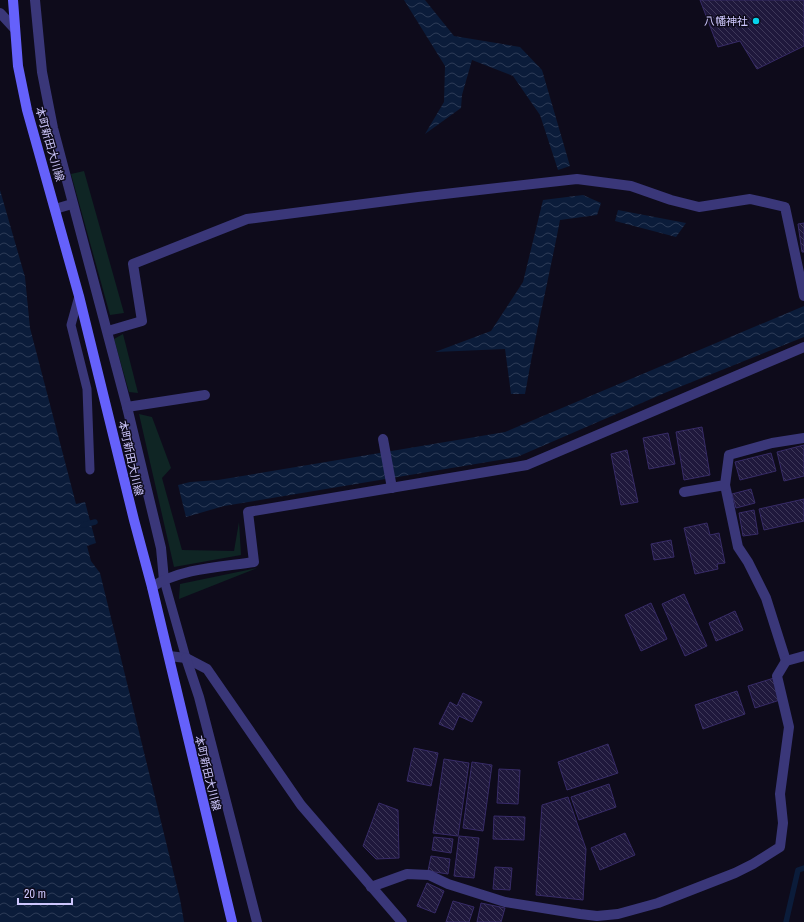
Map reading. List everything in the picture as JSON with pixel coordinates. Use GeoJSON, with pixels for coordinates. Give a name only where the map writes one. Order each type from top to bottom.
{"type":"FeatureCollection","features":[{"type":"Feature","properties":{"kind":"main road","name":"本町新田大川線"},"geometry":{"type":"LineString","coordinates":[[13,0],[18,66],[27,110],[79,296],[169,656],[184,727],[232,922]]}},
{"type":"Feature","properties":{"kind":"street"},"geometry":{"type":"LineString","coordinates":[[35,0],[42,72],[53,128],[127,407],[161,548],[164,580]]}},
{"type":"Feature","properties":{"kind":"street"},"geometry":{"type":"LineString","coordinates":[[0,13],[14,28]]}},
{"type":"Feature","properties":{"kind":"street"},"geometry":{"type":"LineString","coordinates":[[108,331],[142,321],[133,264],[247,219],[418,197],[577,179],[631,186],[671,200],[699,207],[750,199],[785,208],[804,296]]}},
{"type":"Feature","properties":{"kind":"street"},"geometry":{"type":"LineString","coordinates":[[55,209],[72,204]]}},
{"type":"Feature","properties":{"kind":"street"},"geometry":{"type":"LineString","coordinates":[[152,587],[164,580],[180,574],[254,562],[248,512],[527,465],[804,347]]}},
{"type":"Feature","properties":{"kind":"street"},"geometry":{"type":"LineString","coordinates":[[127,407],[205,395]]}},
{"type":"Feature","properties":{"kind":"street"},"geometry":{"type":"LineString","coordinates":[[371,887],[407,874],[429,875],[448,884],[505,902],[580,914],[618,914],[658,903],[753,864],[780,846],[783,823],[780,794],[790,727],[777,676],[786,660],[766,598],[748,562],[738,547],[725,486],[729,455],[772,443],[804,438]]}},
{"type":"Feature","properties":{"kind":"street"},"geometry":{"type":"LineString","coordinates":[[383,440],[392,488]]}},
{"type":"Feature","properties":{"kind":"street"},"geometry":{"type":"LineString","coordinates":[[684,492],[725,486]]}},
{"type":"Feature","properties":{"kind":"street"},"geometry":{"type":"LineString","coordinates":[[169,656],[186,658],[207,669],[301,805],[402,922]]}},
{"type":"Feature","properties":{"kind":"street"},"geometry":{"type":"LineString","coordinates":[[786,660],[804,656]]}},
{"type":"Feature","properties":{"kind":"street"},"geometry":{"type":"LineString","coordinates":[[186,658],[199,697],[257,922]]}},
{"type":"Feature","properties":{"kind":"lane"},"geometry":{"type":"LineString","coordinates":[[79,296],[71,326],[87,389],[90,470]]}},
{"type":"Feature","properties":{"kind":"lane"},"geometry":{"type":"LineString","coordinates":[[164,580],[186,658]]}},
{"type":"Feature","properties":{"kind":"green space"},"geometry":{"type":"Polygon","coordinates":[[[84,171],[124,313],[110,315],[71,174],[84,171]]]}},
{"type":"Feature","properties":{"kind":"green space"},"geometry":{"type":"Polygon","coordinates":[[[123,334],[138,393],[129,392],[114,339],[123,334]]]}},
{"type":"Feature","properties":{"kind":"green space"},"geometry":{"type":"Polygon","coordinates":[[[139,414],[152,417],[171,468],[162,478],[182,550],[234,551],[239,522],[241,555],[174,567],[139,414]]]}},
{"type":"Feature","properties":{"kind":"green space"},"geometry":{"type":"Polygon","coordinates":[[[257,568],[179,599],[180,584],[257,568]]]}},
{"type":"Feature","properties":{"kind":"water"},"geometry":{"type":"Polygon","coordinates":[[[404,0],[425,0],[454,36],[520,47],[542,70],[570,166],[558,170],[540,115],[513,76],[472,60],[462,95],[461,108],[425,134],[444,102],[445,66],[404,0]]]}},
{"type":"Feature","properties":{"kind":"water"},"geometry":{"type":"Polygon","coordinates":[[[0,190],[25,277],[30,328],[76,504],[85,502],[96,543],[87,546],[91,561],[100,573],[180,899],[184,922],[0,922],[0,190]]]}},
{"type":"Feature","properties":{"kind":"water"},"geometry":{"type":"Polygon","coordinates":[[[583,195],[601,203],[597,215],[560,220],[525,394],[511,394],[505,349],[435,352],[491,331],[523,282],[543,200],[583,195]]]}},
{"type":"Feature","properties":{"kind":"water"},"geometry":{"type":"Polygon","coordinates":[[[618,210],[686,223],[676,237],[615,221],[618,210]]]}},
{"type":"Feature","properties":{"kind":"water"},"geometry":{"type":"Polygon","coordinates":[[[804,306],[804,337],[667,392],[517,457],[224,506],[186,517],[178,485],[190,482],[218,480],[505,432],[804,306]]]}},
{"type":"Feature","properties":{"kind":"building","name":"八幡神社"},"geometry":{"type":"Polygon","coordinates":[[[700,0],[804,0],[804,46],[757,69],[740,41],[718,47],[700,0]]]}},
{"type":"Feature","properties":{"kind":"building"},"geometry":{"type":"Polygon","coordinates":[[[804,223],[804,252],[802,252],[798,224],[804,223]]]}},
{"type":"Feature","properties":{"kind":"building"},"geometry":{"type":"Polygon","coordinates":[[[702,427],[710,475],[684,480],[676,432],[702,427]]]}},
{"type":"Feature","properties":{"kind":"building"},"geometry":{"type":"Polygon","coordinates":[[[668,433],[675,464],[649,469],[643,438],[668,433]]]}},
{"type":"Feature","properties":{"kind":"building"},"geometry":{"type":"Polygon","coordinates":[[[804,445],[804,476],[784,481],[777,452],[804,445]]]}},
{"type":"Feature","properties":{"kind":"building"},"geometry":{"type":"Polygon","coordinates":[[[627,450],[638,502],[621,505],[611,454],[627,450]]]}},
{"type":"Feature","properties":{"kind":"building"},"geometry":{"type":"Polygon","coordinates":[[[771,453],[776,471],[740,480],[735,462],[771,453]]]}},
{"type":"Feature","properties":{"kind":"building"},"geometry":{"type":"Polygon","coordinates":[[[751,489],[755,503],[736,508],[732,494],[751,489]]]}},
{"type":"Feature","properties":{"kind":"building"},"geometry":{"type":"Polygon","coordinates":[[[804,499],[804,521],[764,530],[759,509],[804,499]]]}},
{"type":"Feature","properties":{"kind":"building"},"geometry":{"type":"Polygon","coordinates":[[[754,510],[758,534],[743,536],[739,513],[754,510]]]}},
{"type":"Feature","properties":{"kind":"building"},"geometry":{"type":"Polygon","coordinates":[[[707,523],[710,535],[719,533],[725,563],[717,564],[718,569],[695,574],[684,528],[707,523]]]}},
{"type":"Feature","properties":{"kind":"building"},"geometry":{"type":"Polygon","coordinates":[[[671,540],[674,557],[654,560],[651,544],[671,540]]]}},
{"type":"Feature","properties":{"kind":"building"},"geometry":{"type":"Polygon","coordinates":[[[684,594],[707,646],[685,656],[662,604],[684,594]]]}},
{"type":"Feature","properties":{"kind":"building"},"geometry":{"type":"Polygon","coordinates":[[[651,603],[667,639],[641,651],[625,615],[651,603]]]}},
{"type":"Feature","properties":{"kind":"building"},"geometry":{"type":"Polygon","coordinates":[[[735,611],[743,630],[716,641],[709,623],[735,611]]]}},
{"type":"Feature","properties":{"kind":"building"},"geometry":{"type":"Polygon","coordinates":[[[774,678],[780,700],[755,708],[748,686],[774,678]]]}},
{"type":"Feature","properties":{"kind":"building"},"geometry":{"type":"Polygon","coordinates":[[[737,691],[745,714],[703,729],[695,705],[737,691]]]}},
{"type":"Feature","properties":{"kind":"building"},"geometry":{"type":"Polygon","coordinates":[[[463,693],[482,702],[472,722],[459,716],[453,730],[439,724],[450,702],[457,706],[463,693]]]}},
{"type":"Feature","properties":{"kind":"building"},"geometry":{"type":"Polygon","coordinates":[[[608,744],[618,773],[567,790],[558,762],[608,744]]]}},
{"type":"Feature","properties":{"kind":"building"},"geometry":{"type":"Polygon","coordinates":[[[414,748],[438,753],[431,786],[407,781],[414,748]]]}},
{"type":"Feature","properties":{"kind":"building"},"geometry":{"type":"Polygon","coordinates":[[[444,759],[469,763],[458,836],[433,833],[444,759]]]}},
{"type":"Feature","properties":{"kind":"building"},"geometry":{"type":"Polygon","coordinates":[[[472,762],[492,765],[483,831],[463,828],[472,762]]]}},
{"type":"Feature","properties":{"kind":"building"},"geometry":{"type":"Polygon","coordinates":[[[499,769],[520,770],[518,804],[497,803],[499,769]]]}},
{"type":"Feature","properties":{"kind":"building"},"geometry":{"type":"Polygon","coordinates":[[[609,784],[616,807],[579,820],[571,797],[609,784]]]}},
{"type":"Feature","properties":{"kind":"building"},"geometry":{"type":"Polygon","coordinates":[[[568,797],[586,849],[583,900],[536,895],[542,805],[568,797]]]}},
{"type":"Feature","properties":{"kind":"building"},"geometry":{"type":"Polygon","coordinates":[[[379,803],[398,810],[399,858],[376,859],[363,846],[379,803]]]}},
{"type":"Feature","properties":{"kind":"building"},"geometry":{"type":"Polygon","coordinates":[[[494,816],[525,817],[524,840],[493,839],[494,816]]]}},
{"type":"Feature","properties":{"kind":"building"},"geometry":{"type":"Polygon","coordinates":[[[625,833],[635,855],[600,870],[591,848],[625,833]]]}},
{"type":"Feature","properties":{"kind":"building"},"geometry":{"type":"Polygon","coordinates":[[[459,836],[479,838],[474,878],[454,876],[459,836]]]}},
{"type":"Feature","properties":{"kind":"building"},"geometry":{"type":"Polygon","coordinates":[[[434,837],[453,839],[451,853],[432,850],[434,837]]]}},
{"type":"Feature","properties":{"kind":"building"},"geometry":{"type":"Polygon","coordinates":[[[431,856],[450,859],[448,874],[428,871],[431,856]]]}},
{"type":"Feature","properties":{"kind":"building"},"geometry":{"type":"Polygon","coordinates":[[[495,867],[512,868],[510,890],[493,889],[495,867]]]}},
{"type":"Feature","properties":{"kind":"building"},"geometry":{"type":"Polygon","coordinates":[[[427,883],[444,891],[435,913],[417,906],[427,883]]]}},
{"type":"Feature","properties":{"kind":"building"},"geometry":{"type":"Polygon","coordinates":[[[453,901],[474,907],[469,922],[446,922],[453,901]]]}},
{"type":"Feature","properties":{"kind":"building"},"geometry":{"type":"Polygon","coordinates":[[[481,903],[505,908],[501,922],[477,922],[481,903]]]}},
{"type":"Feature","properties":{"kind":"waterway"},"geometry":{"type":"LineString","coordinates":[[83,525],[95,522]]}},
{"type":"Feature","properties":{"kind":"waterway"},"geometry":{"type":"LineString","coordinates":[[786,922],[798,870],[804,868]]}},
{"type":"Feature","properties":{"kind":"place","name":"八幡神社"},"geometry":{"type":"Point","coordinates":[756,21]}}]}
